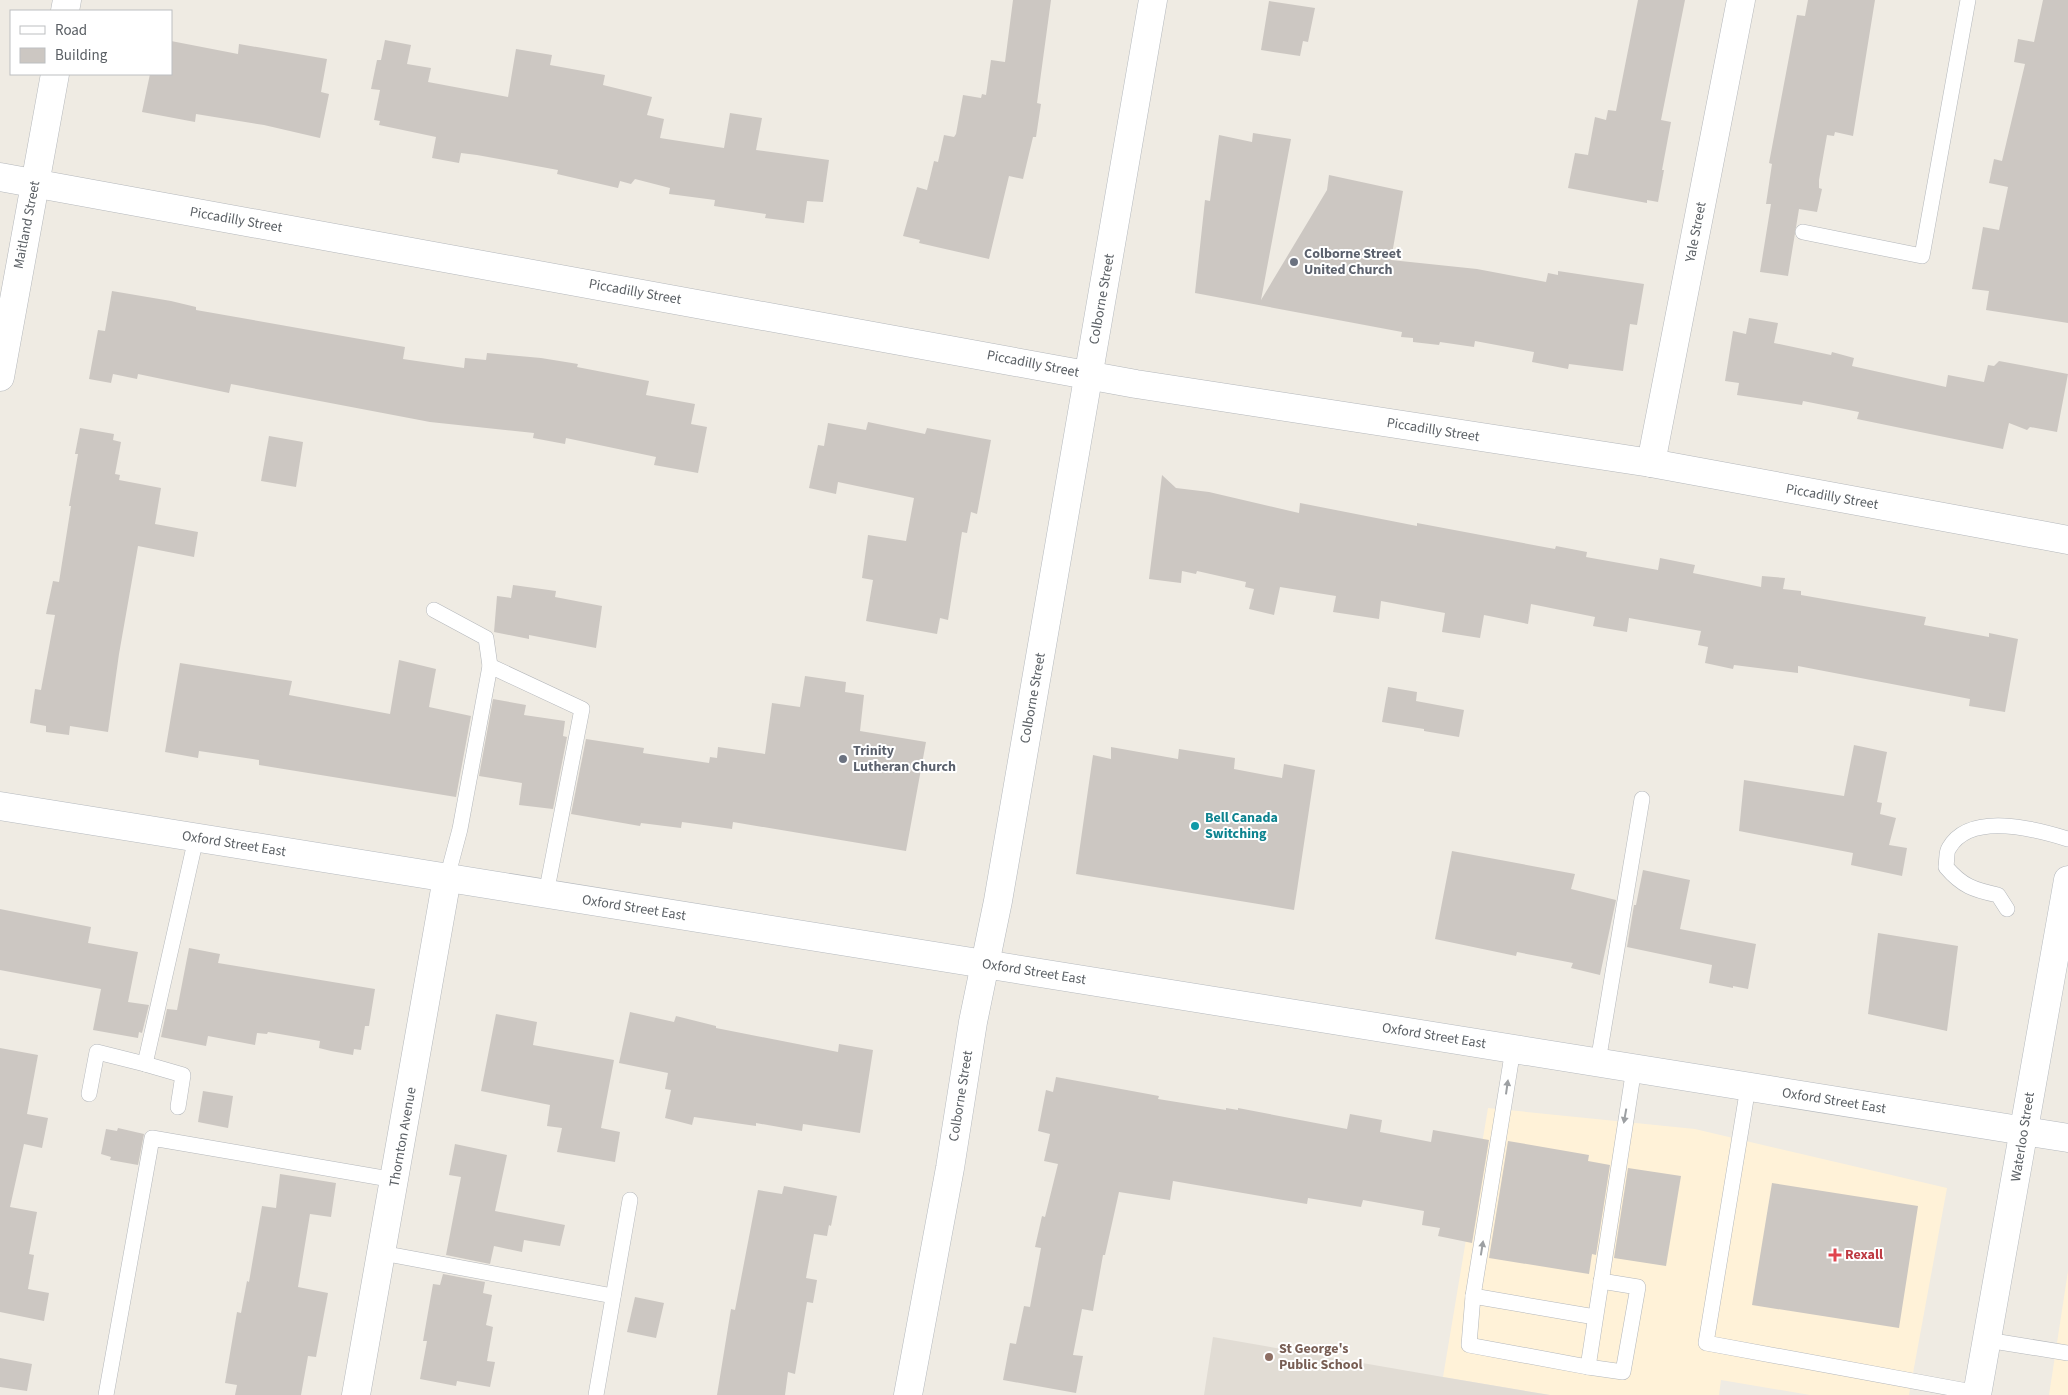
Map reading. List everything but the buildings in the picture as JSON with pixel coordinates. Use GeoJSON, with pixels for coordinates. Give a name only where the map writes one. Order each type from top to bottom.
{"type":"FeatureCollection","features":[{"type":"Feature","properties":{"kind":"street","name":"Colborne Street"},"geometry":{"type":"LineString","coordinates":[[908,1395],[984,964],[998,901],[1153,0]]}},
{"type":"Feature","properties":{"kind":"street","name":"Yale Street"},"geometry":{"type":"LineString","coordinates":[[1651,463],[1741,0]]}},
{"type":"Feature","properties":{"kind":"street","name":"Maitland Street"},"geometry":{"type":"LineString","coordinates":[[0,377],[55,75]]}},
{"type":"Feature","properties":{"kind":"street","name":"Piccadilly Street"},"geometry":{"type":"LineString","coordinates":[[0,177],[1148,386],[1651,463],[2068,540]]}},
{"type":"Feature","properties":{"kind":"street","name":"Oxford Street East"},"geometry":{"type":"LineString","coordinates":[[0,806],[2068,1138]]}},
{"type":"Feature","properties":{"kind":"street","name":"Thornton Avenue"},"geometry":{"type":"LineString","coordinates":[[356,1395],[448,878]]}},
{"type":"Feature","properties":{"kind":"street","name":"Waterloo Street"},"geometry":{"type":"LineString","coordinates":[[1977,1394],[2025,1132],[2034,1066],[2068,880]]}},
{"type":"Feature","properties":{"kind":"lane"},"geometry":{"type":"LineString","coordinates":[[1803,232],[1922,256],[1968,0]]}},
{"type":"Feature","properties":{"kind":"lane"},"geometry":{"type":"LineString","coordinates":[[434,610],[486,638],[490,666],[460,830],[448,878]]}},
{"type":"Feature","properties":{"kind":"lane"},"geometry":{"type":"LineString","coordinates":[[490,666],[582,710],[554,843],[546,894]]}},
{"type":"Feature","properties":{"kind":"lane"},"geometry":{"type":"LineString","coordinates":[[1598,1062],[1642,799]]}},
{"type":"Feature","properties":{"kind":"lane"},"geometry":{"type":"LineString","coordinates":[[2007,909],[1998,895],[1976,890],[1957,881],[1946,866],[1948,849],[1959,836],[1979,827],[2007,826],[2032,828],[2068,839]]}},
{"type":"Feature","properties":{"kind":"lane"},"geometry":{"type":"LineString","coordinates":[[146,1064],[196,838]]}},
{"type":"Feature","properties":{"kind":"lane"},"geometry":{"type":"LineString","coordinates":[[1513,1049],[1473,1296],[1469,1345],[1623,1372],[1638,1287],[1601,1281]]}},
{"type":"Feature","properties":{"kind":"lane"},"geometry":{"type":"LineString","coordinates":[[89,1094],[97,1052],[183,1075],[178,1107]]}},
{"type":"Feature","properties":{"kind":"lane"},"geometry":{"type":"LineString","coordinates":[[1588,1367],[1634,1068]]}},
{"type":"Feature","properties":{"kind":"lane"},"geometry":{"type":"LineString","coordinates":[[1748,1087],[1706,1343],[1977,1394]]}},
{"type":"Feature","properties":{"kind":"lane"},"geometry":{"type":"LineString","coordinates":[[106,1395],[152,1138],[395,1180]]}},
{"type":"Feature","properties":{"kind":"lane"},"geometry":{"type":"LineString","coordinates":[[596,1395],[630,1200]]}},
{"type":"Feature","properties":{"kind":"lane"},"geometry":{"type":"LineString","coordinates":[[382,1253],[613,1296]]}},
{"type":"Feature","properties":{"kind":"lane"},"geometry":{"type":"LineString","coordinates":[[1473,1296],[1595,1317]]}},
{"type":"Feature","properties":{"kind":"lane"},"geometry":{"type":"LineString","coordinates":[[1987,1340],[2068,1353]]}},
{"type":"Feature","properties":{"kind":"shaded area"},"geometry":{"type":"Polygon","coordinates":[[[1488,1108],[1695,1129],[1947,1188],[1909,1395],[1810,1395],[1721,1380],[1719,1395],[1550,1395],[1443,1377],[1488,1108]]]}},
{"type":"Feature","properties":{"kind":"shaded area"},"geometry":{"type":"Polygon","coordinates":[[[2068,1271],[2068,1395],[2049,1395],[2068,1271]]]}},
{"type":"Feature","properties":{"kind":"shaded area","name":"St George's Public School"},"geometry":{"type":"Polygon","coordinates":[[[1213,1337],[1443,1377],[1550,1395],[1204,1395],[1213,1337]]]}},
{"type":"Feature","properties":{"kind":"place","name":"Colborne Street United Church"},"geometry":{"type":"Point","coordinates":[1294,262]}},
{"type":"Feature","properties":{"kind":"place","name":"Trinity Lutheran Church"},"geometry":{"type":"Point","coordinates":[843,759]}},
{"type":"Feature","properties":{"kind":"place","name":"Bell Canada Switching"},"geometry":{"type":"Point","coordinates":[1195,826]}},
{"type":"Feature","properties":{"kind":"place","name":"Rexall"},"geometry":{"type":"Point","coordinates":[1835,1255]}},
{"type":"Feature","properties":{"kind":"place","name":"St George's Public School"},"geometry":{"type":"Point","coordinates":[1269,1357]}}]}
